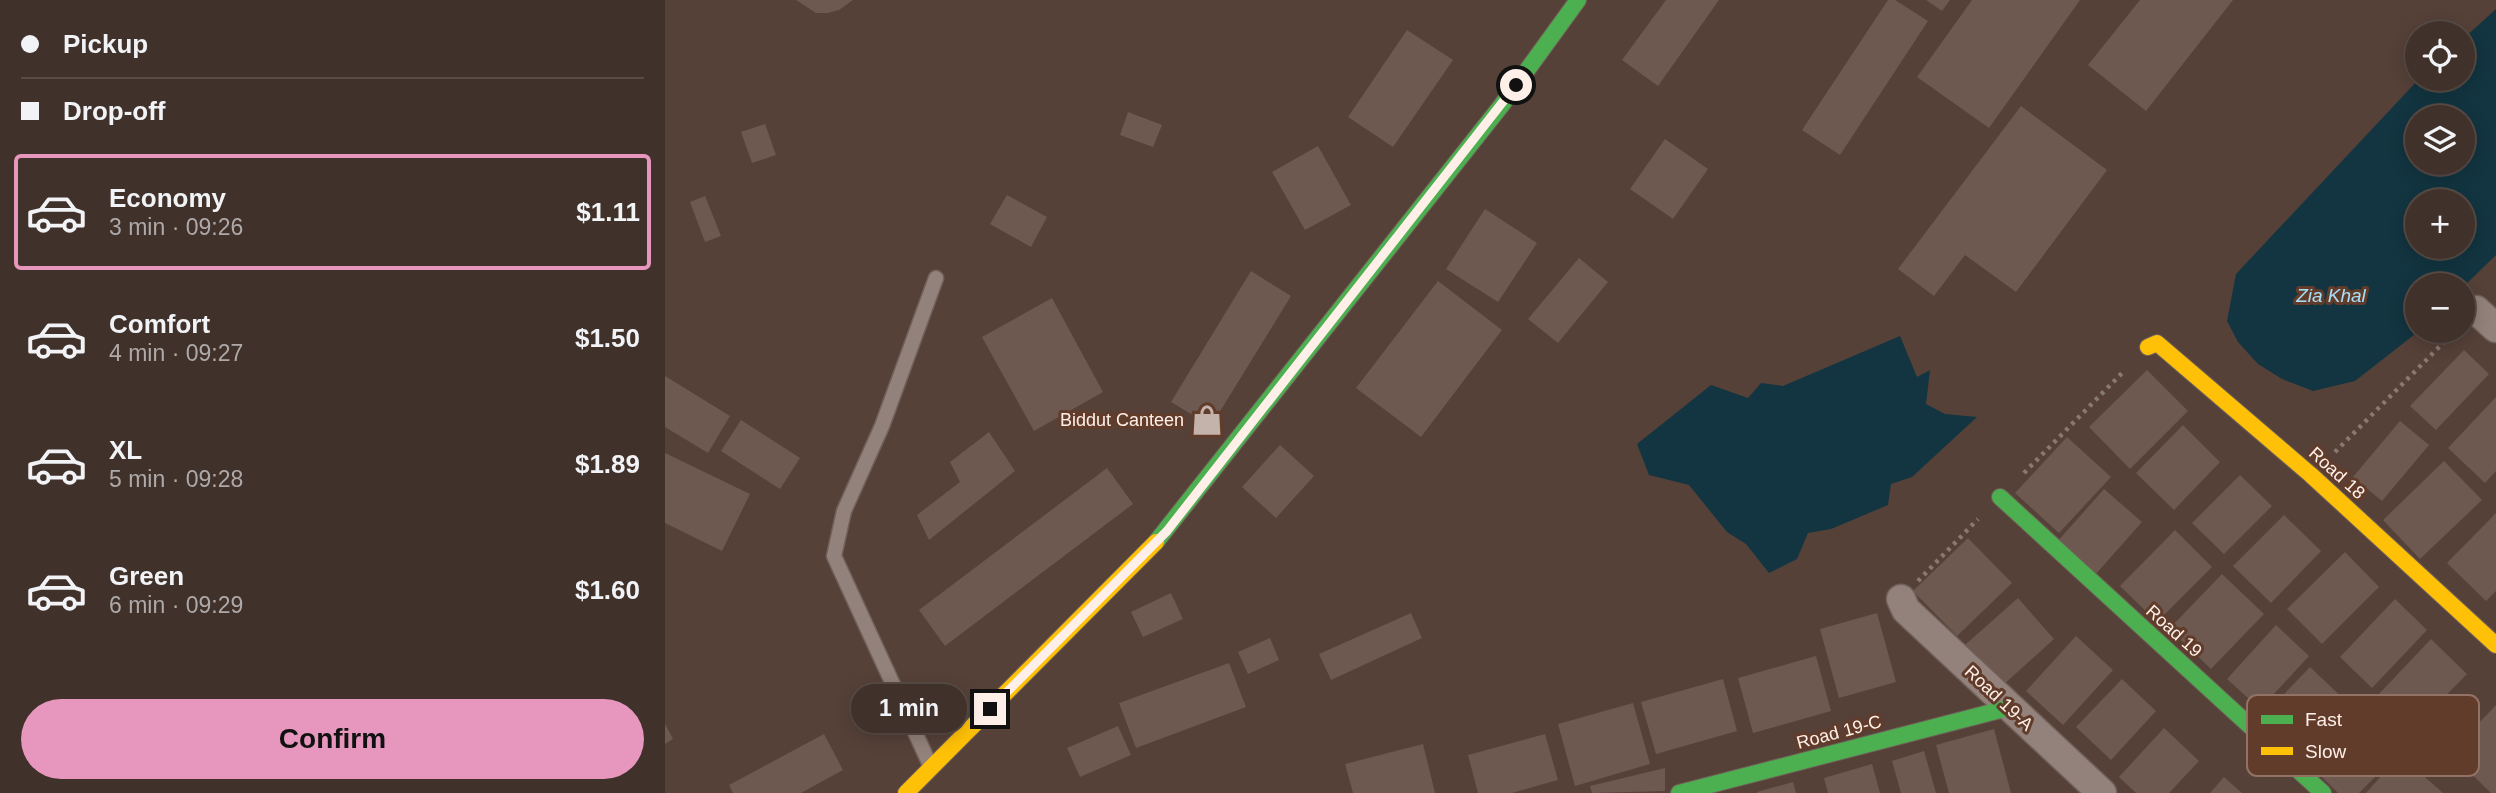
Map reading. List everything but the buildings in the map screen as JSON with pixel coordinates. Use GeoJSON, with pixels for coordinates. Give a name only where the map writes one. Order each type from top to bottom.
{"type":"FeatureCollection","features":[{"type":"Feature","properties":{"kind":"street"},"geometry":{"type":"LineString","coordinates":[[906,793],[1167,531],[1501,106],[1578,0]]}},
{"type":"Feature","properties":{"kind":"street","name":"Road 18"},"geometry":{"type":"LineString","coordinates":[[2147,347],[2157,343],[2311,475],[2496,645]]}},
{"type":"Feature","properties":{"kind":"street","name":"Road 19"},"geometry":{"type":"LineString","coordinates":[[2000,497],[2247,723]]}},
{"type":"Feature","properties":{"kind":"street","name":"Road 19-A"},"geometry":{"type":"LineString","coordinates":[[1901,599],[1906,610],[2102,793]]}},
{"type":"Feature","properties":{"kind":"street","name":"Road 19-C"},"geometry":{"type":"LineString","coordinates":[[1679,793],[2008,708]]}},
{"type":"Feature","properties":{"kind":"street","name":"Road 19"},"geometry":{"type":"LineString","coordinates":[[2304,776],[2323,793]]}},
{"type":"Feature","properties":{"kind":"lane"},"geometry":{"type":"LineString","coordinates":[[932,768],[834,556],[845,511],[883,426],[936,278]]}},
{"type":"Feature","properties":{"kind":"path"},"geometry":{"type":"LineString","coordinates":[[2311,475],[2443,343]]}},
{"type":"Feature","properties":{"kind":"water","name":"Zia Khal"},"geometry":{"type":"Polygon","coordinates":[[[2496,9],[2496,255],[2475,275],[2475,273],[2405,273],[2405,342],[2355,381],[2313,391],[2282,379],[2258,364],[2238,342],[2227,321],[2236,274],[2408,91],[2475,91],[2475,28],[2496,9]]]}},
{"type":"Feature","properties":{"kind":"water"},"geometry":{"type":"Polygon","coordinates":[[[1900,336],[1917,377],[1930,370],[1926,404],[1945,414],[1977,417],[1912,477],[1891,484],[1888,505],[1831,529],[1808,533],[1797,559],[1769,573],[1746,544],[1727,532],[1689,485],[1649,475],[1637,444],[1711,385],[1748,398],[1761,383],[1783,386],[1900,336]]]}},
{"type":"Feature","properties":{"kind":"traffic: fast"},"geometry":{"type":"LineString","coordinates":[[1156,542],[1501,106],[1578,0]]}},
{"type":"Feature","properties":{"kind":"traffic: fast"},"geometry":{"type":"LineString","coordinates":[[2000,497],[2247,723]]}},
{"type":"Feature","properties":{"kind":"traffic: fast"},"geometry":{"type":"LineString","coordinates":[[1679,793],[2008,708]]}},
{"type":"Feature","properties":{"kind":"traffic: fast"},"geometry":{"type":"LineString","coordinates":[[2304,776],[2323,793]]}},
{"type":"Feature","properties":{"kind":"traffic: slow"},"geometry":{"type":"LineString","coordinates":[[2148,347],[2157,343],[2311,475],[2496,645]]}},
{"type":"Feature","properties":{"kind":"traffic: slow"},"geometry":{"type":"LineString","coordinates":[[906,793],[1156,542]]}},
{"type":"Feature","properties":{"kind":"place","name":"Biddut Canteen"},"geometry":{"type":"Point","coordinates":[1207,420]}},
{"type":"Feature","properties":{"kind":"route"},"geometry":{"type":"LineString","coordinates":[[990,709],[1167,531],[1516,85]]}}]}
